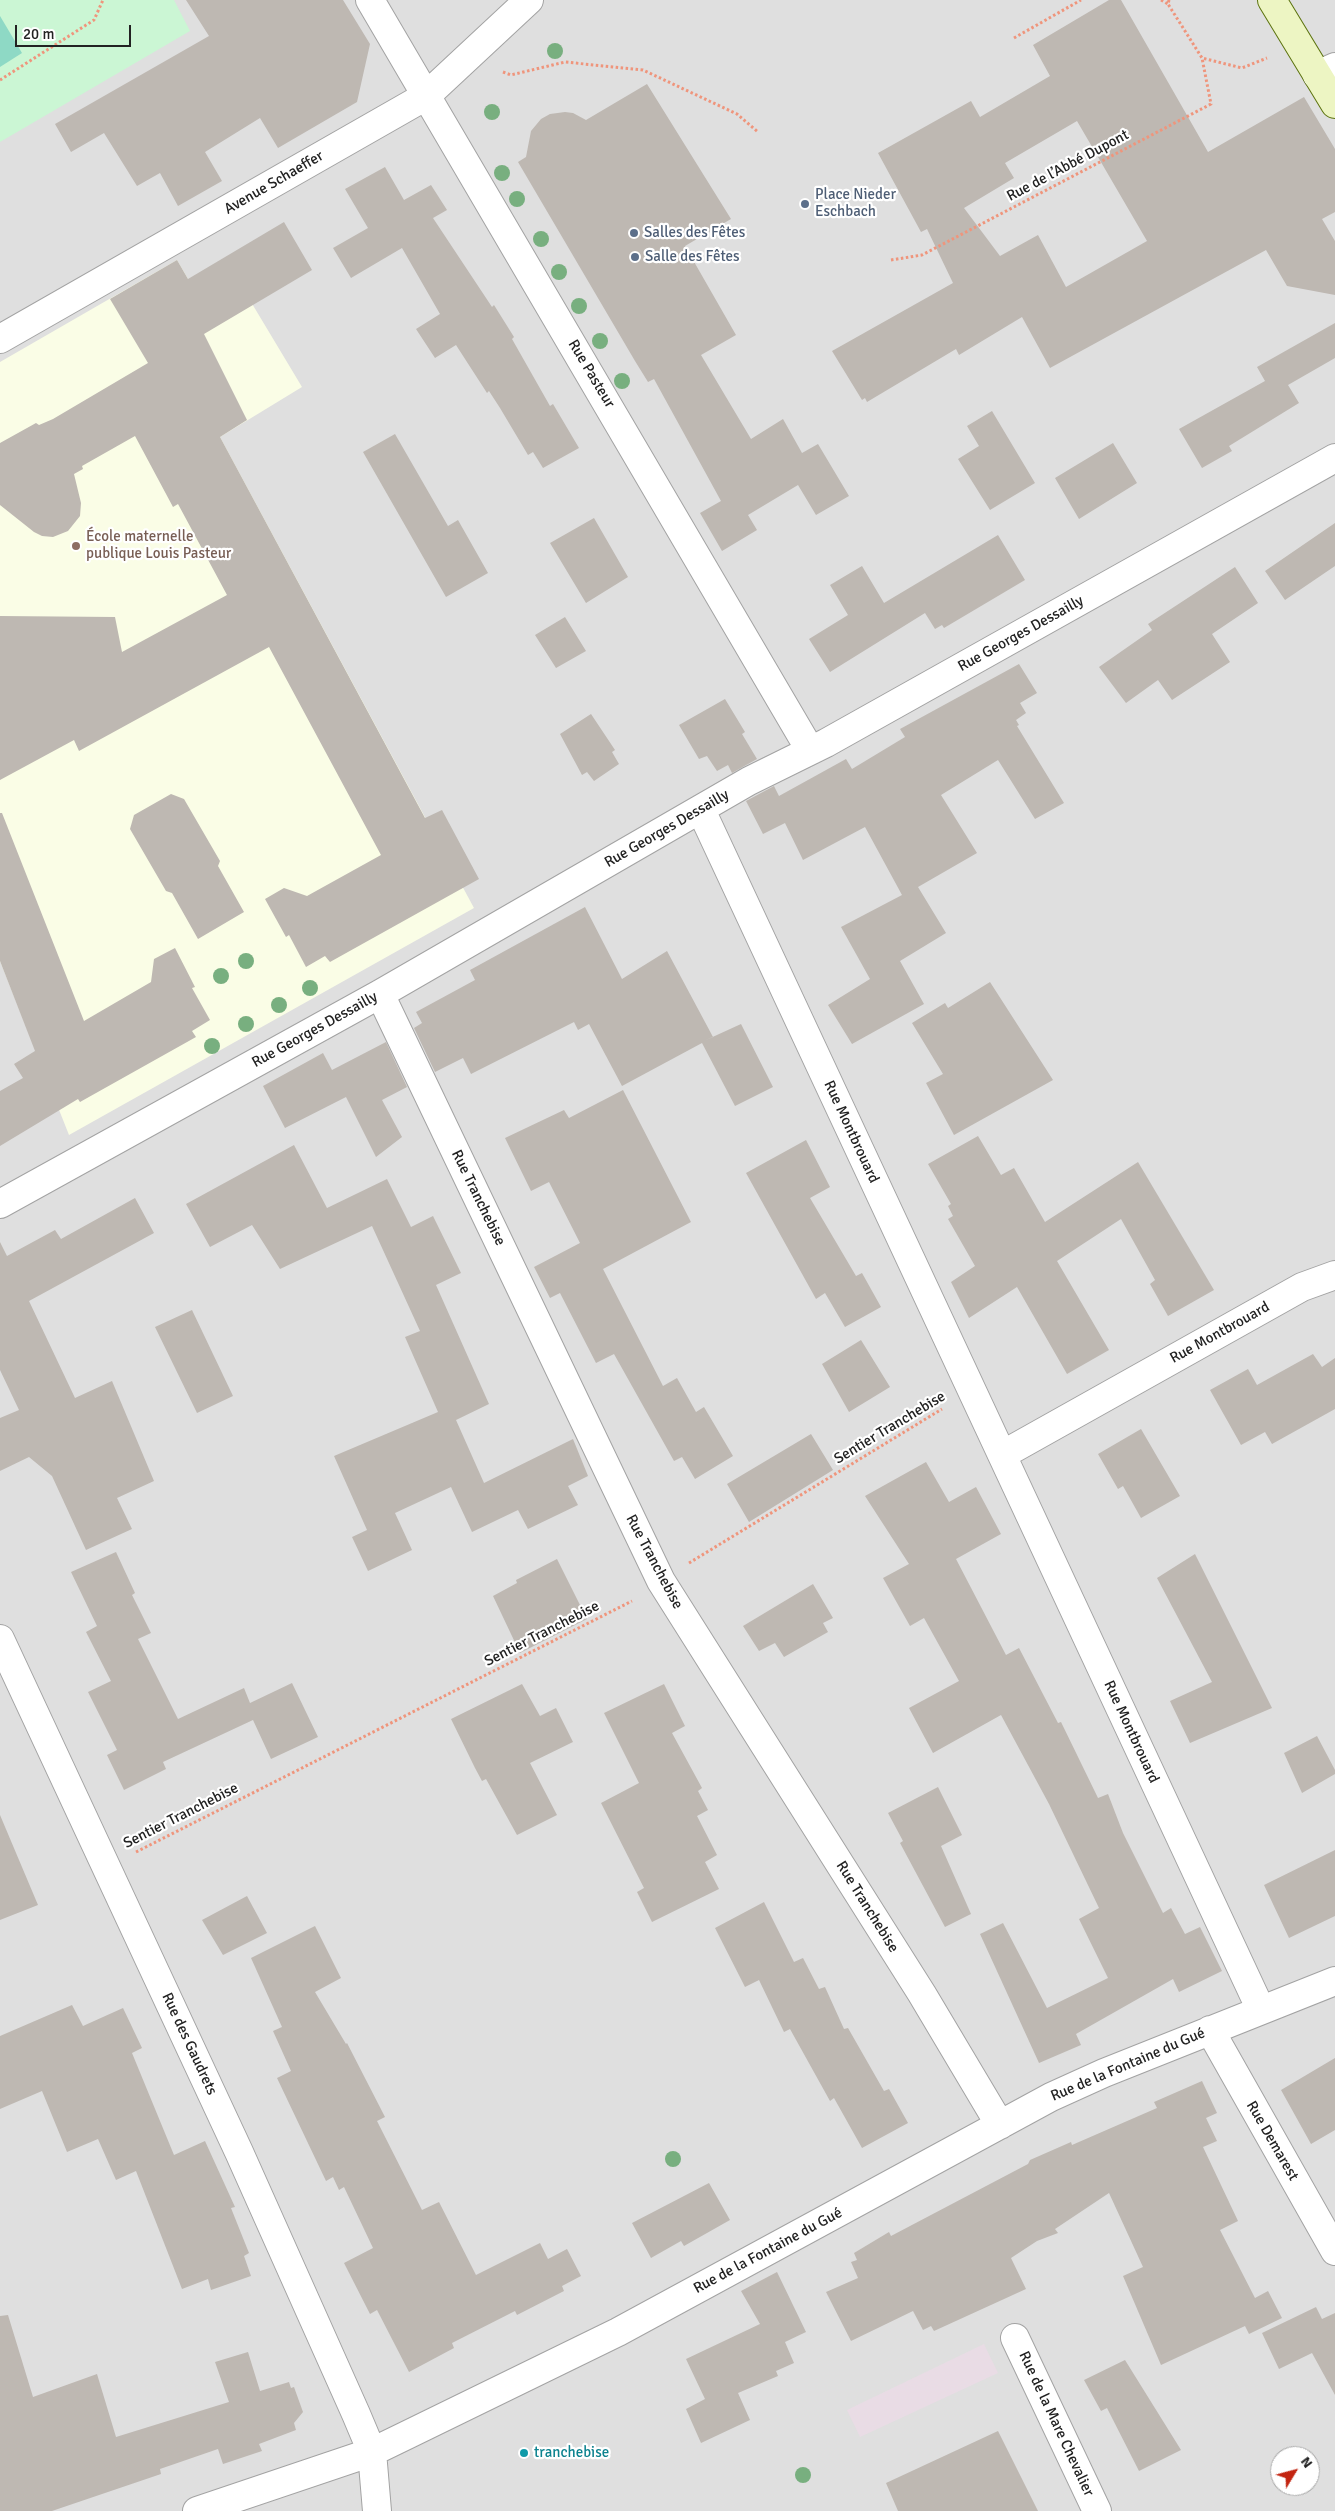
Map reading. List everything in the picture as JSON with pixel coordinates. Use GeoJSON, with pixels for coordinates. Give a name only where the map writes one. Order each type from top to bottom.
{"type":"FeatureCollection","features":[{"type":"Feature","properties":{"kind":"main road"},"geometry":{"type":"LineString","coordinates":[[1272,0],[1326,71],[1335,104]]}},
{"type":"Feature","properties":{"kind":"street","name":"Rue Pasteur"},"geometry":{"type":"LineString","coordinates":[[370,0],[810,750]]}},
{"type":"Feature","properties":{"kind":"street","name":"Avenue Schaeffer"},"geometry":{"type":"LineString","coordinates":[[0,339],[426,96],[529,0]]}},
{"type":"Feature","properties":{"kind":"street","name":"Rue Georges Dessailly"},"geometry":{"type":"LineString","coordinates":[[0,1204],[380,994],[700,810],[835,738],[1335,458]]}},
{"type":"Feature","properties":{"kind":"street","name":"Rue Montbrouard"},"geometry":{"type":"LineString","coordinates":[[700,810],[1261,2010]]}},
{"type":"Feature","properties":{"kind":"street","name":"Rue Tranchebise"},"geometry":{"type":"LineString","coordinates":[[380,994],[661,1581],[922,1994],[1000,2125]]}},
{"type":"Feature","properties":{"kind":"street","name":"Rue Montbrouard"},"geometry":{"type":"LineString","coordinates":[[1002,1455],[1302,1287],[1335,1275]]}},
{"type":"Feature","properties":{"kind":"street","name":"Rue des Gaudrets"},"geometry":{"type":"LineString","coordinates":[[0,1639],[239,2152],[372,2452],[377,2511]]}},
{"type":"Feature","properties":{"kind":"street","name":"Rue de la Fontaine du Gué"},"geometry":{"type":"LineString","coordinates":[[197,2511],[372,2452],[618,2332],[1000,2125],[1095,2077],[1335,1981]]}},
{"type":"Feature","properties":{"kind":"street","name":"Rue Demarest"},"geometry":{"type":"LineString","coordinates":[[1210,2030],[1335,2251]]}},
{"type":"Feature","properties":{"kind":"street","name":"Rue de la Mare Chevalier"},"geometry":{"type":"LineString","coordinates":[[1015,2338],[1097,2511]]}},
{"type":"Feature","properties":{"kind":"path"},"geometry":{"type":"LineString","coordinates":[[0,80],[94,20],[102,0]]}},
{"type":"Feature","properties":{"kind":"path"},"geometry":{"type":"LineString","coordinates":[[1014,38],[1081,0]]}},
{"type":"Feature","properties":{"kind":"path"},"geometry":{"type":"LineString","coordinates":[[1161,0],[1169,2],[1202,58],[1242,68],[1272,56]]}},
{"type":"Feature","properties":{"kind":"path","name":"Rue de l’Abbé Dupont"},"geometry":{"type":"LineString","coordinates":[[891,260],[922,255],[1211,104],[1202,58]]}},
{"type":"Feature","properties":{"kind":"path"},"geometry":{"type":"LineString","coordinates":[[494,69],[510,75],[565,62],[643,70],[737,114],[758,132]]}},
{"type":"Feature","properties":{"kind":"path","name":"Sentier Tranchebise"},"geometry":{"type":"LineString","coordinates":[[106,1867],[640,1597],[661,1581],[972,1391]]}},
{"type":"Feature","properties":{"kind":"shaded area"},"geometry":{"type":"Polygon","coordinates":[[[0,0],[1335,0],[1335,2511],[0,2511],[0,0]]]}},
{"type":"Feature","properties":{"kind":"shaded area"},"geometry":{"type":"Polygon","coordinates":[[[177,260],[208,313],[245,292],[302,387],[220,437],[474,908],[69,1135],[0,961],[0,362],[177,260]]]}},
{"type":"Feature","properties":{"kind":"shaded area"},"geometry":{"type":"Polygon","coordinates":[[[984,2344],[998,2373],[860,2437],[847,2410],[984,2344]]]}},
{"type":"Feature","properties":{"kind":"green space"},"geometry":{"type":"Polygon","coordinates":[[[0,0],[174,0],[190,31],[0,142],[0,0]]]}},
{"type":"Feature","properties":{"kind":"green space"},"geometry":{"type":"Polygon","coordinates":[[[0,16],[22,53],[0,67],[0,16]]]}},
{"type":"Feature","properties":{"kind":"building"},"geometry":{"type":"Polygon","coordinates":[[[186,0],[343,0],[370,44],[357,102],[278,148],[260,118],[205,152],[222,181],[178,206],[160,173],[137,186],[104,133],[71,152],[55,124],[209,36],[186,0]]]}},
{"type":"Feature","properties":{"kind":"building"},"geometry":{"type":"Polygon","coordinates":[[[1109,0],[1121,0],[1208,152],[1304,97],[1335,149],[1335,212],[1322,219],[1335,241],[1335,295],[1287,286],[1266,250],[1050,368],[1022,317],[959,355],[956,349],[867,402],[865,398],[862,400],[832,351],[953,283],[927,229],[921,232],[878,153],[971,101],[980,117],[1050,76],[1033,45],[1109,0]],[[1077,121],[1005,163],[1014,178],[964,208],[1000,256],[1038,235],[1066,287],[1147,241],[1077,121]]]}},
{"type":"Feature","properties":{"kind":"building","name":"Salles des Fêtes"},"geometry":{"type":"Polygon","coordinates":[[[647,84],[731,219],[685,246],[736,335],[701,355],[751,439],[783,419],[802,453],[818,444],[849,496],[816,515],[798,485],[748,515],[757,530],[722,551],[700,513],[721,501],[654,379],[648,382],[518,162],[526,157],[531,131],[541,119],[550,114],[565,112],[573,113],[586,120],[647,84]]]}},
{"type":"Feature","properties":{"kind":"building"},"geometry":{"type":"Polygon","coordinates":[[[385,167],[404,200],[431,185],[447,210],[433,218],[492,307],[494,305],[514,337],[512,339],[550,406],[553,404],[579,448],[543,468],[533,452],[528,455],[489,391],[487,393],[456,345],[435,358],[416,329],[440,314],[402,248],[351,278],[333,248],[368,228],[345,189],[385,167]]]}},
{"type":"Feature","properties":{"kind":"building"},"geometry":{"type":"Polygon","coordinates":[[[284,222],[312,270],[204,334],[247,420],[220,437],[425,818],[442,810],[479,879],[330,962],[325,956],[306,967],[289,935],[286,937],[265,899],[284,888],[307,896],[381,855],[269,647],[79,751],[74,740],[0,780],[0,616],[115,617],[122,652],[227,595],[178,504],[173,507],[135,436],[82,466],[83,469],[74,474],[81,503],[80,516],[68,531],[53,537],[42,536],[34,532],[0,505],[0,443],[36,423],[39,425],[53,419],[148,363],[110,299],[177,260],[188,279],[284,222]]]}},
{"type":"Feature","properties":{"kind":"building"},"geometry":{"type":"Polygon","coordinates":[[[1335,323],[1335,358],[1288,385],[1299,403],[1229,446],[1232,451],[1202,468],[1179,429],[1265,381],[1257,367],[1335,323]]]}},
{"type":"Feature","properties":{"kind":"building"},"geometry":{"type":"Polygon","coordinates":[[[992,411],[1035,483],[990,510],[958,459],[979,446],[967,426],[992,411]]]}},
{"type":"Feature","properties":{"kind":"building"},"geometry":{"type":"Polygon","coordinates":[[[395,434],[448,526],[458,520],[488,573],[446,597],[363,452],[395,434]]]}},
{"type":"Feature","properties":{"kind":"building"},"geometry":{"type":"Polygon","coordinates":[[[1113,443],[1137,483],[1079,519],[1055,478],[1113,443]]]}},
{"type":"Feature","properties":{"kind":"building"},"geometry":{"type":"Polygon","coordinates":[[[594,518],[628,577],[586,603],[550,543],[594,518]]]}},
{"type":"Feature","properties":{"kind":"building"},"geometry":{"type":"Polygon","coordinates":[[[1335,523],[1335,566],[1285,600],[1265,571],[1335,523]]]}},
{"type":"Feature","properties":{"kind":"building"},"geometry":{"type":"Polygon","coordinates":[[[998,535],[1025,580],[944,628],[942,625],[935,629],[925,613],[830,672],[809,639],[848,615],[830,585],[862,566],[884,603],[998,535]]]}},
{"type":"Feature","properties":{"kind":"building"},"geometry":{"type":"Polygon","coordinates":[[[1235,567],[1258,603],[1212,634],[1230,662],[1172,700],[1158,680],[1126,703],[1099,667],[1152,630],[1148,624],[1235,567]]]}},
{"type":"Feature","properties":{"kind":"building"},"geometry":{"type":"Polygon","coordinates":[[[565,617],[586,651],[556,668],[535,635],[565,617]]]}},
{"type":"Feature","properties":{"kind":"building"},"geometry":{"type":"Polygon","coordinates":[[[1019,664],[1037,693],[1020,703],[1026,713],[1016,720],[1019,725],[1017,726],[1064,803],[1035,819],[998,760],[941,795],[977,853],[918,887],[946,933],[900,961],[924,1004],[852,1044],[828,1005],[870,979],[841,927],[902,895],[865,827],[803,860],[785,823],[763,834],[746,801],[774,786],[779,796],[846,759],[852,769],[905,737],[900,729],[1019,664]]]}},
{"type":"Feature","properties":{"kind":"building"},"geometry":{"type":"Polygon","coordinates":[[[725,699],[745,732],[742,734],[757,759],[732,773],[728,765],[717,771],[707,756],[699,759],[679,725],[725,699]]]}},
{"type":"Feature","properties":{"kind":"building"},"geometry":{"type":"Polygon","coordinates":[[[591,714],[615,750],[612,752],[619,764],[594,781],[587,772],[582,775],[560,734],[591,714]]]}},
{"type":"Feature","properties":{"kind":"building"},"geometry":{"type":"Polygon","coordinates":[[[171,794],[184,799],[220,861],[218,866],[244,912],[198,939],[172,893],[166,891],[130,829],[134,815],[171,794]]]}},
{"type":"Feature","properties":{"kind":"building"},"geometry":{"type":"Polygon","coordinates":[[[0,813],[2,813],[84,1021],[151,982],[154,959],[175,948],[195,987],[192,988],[210,1020],[192,1031],[196,1037],[80,1102],[78,1099],[0,1146],[0,1091],[23,1078],[14,1064],[35,1051],[0,961],[0,813]]]}},
{"type":"Feature","properties":{"kind":"building"},"geometry":{"type":"Polygon","coordinates":[[[585,907],[622,979],[667,951],[713,1037],[741,1024],[773,1087],[735,1106],[702,1043],[622,1086],[589,1024],[578,1030],[574,1022],[471,1074],[463,1058],[435,1072],[414,1028],[422,1023],[416,1012],[475,980],[470,970],[585,907]]]}},
{"type":"Feature","properties":{"kind":"building"},"geometry":{"type":"Polygon","coordinates":[[[990,982],[1053,1080],[954,1135],[926,1083],[943,1074],[912,1023],[945,1003],[948,1008],[990,982]]]}},
{"type":"Feature","properties":{"kind":"building"},"geometry":{"type":"Polygon","coordinates":[[[386,1042],[407,1087],[382,1100],[402,1137],[376,1157],[346,1097],[285,1128],[263,1086],[323,1053],[332,1070],[386,1042]]]}},
{"type":"Feature","properties":{"kind":"building"},"geometry":{"type":"Polygon","coordinates":[[[623,1090],[691,1222],[603,1269],[663,1386],[677,1378],[696,1412],[704,1407],[733,1456],[695,1479],[682,1457],[674,1461],[614,1354],[596,1363],[560,1293],[550,1298],[534,1267],[580,1243],[549,1182],[531,1191],[505,1138],[564,1110],[569,1118],[623,1090]]]}},
{"type":"Feature","properties":{"kind":"building"},"geometry":{"type":"Polygon","coordinates":[[[978,1136],[1001,1175],[1014,1168],[1045,1222],[1138,1162],[1214,1290],[1168,1316],[1150,1284],[1155,1280],[1121,1219],[1057,1261],[1109,1350],[1067,1374],[1017,1287],[969,1318],[951,1282],[975,1266],[948,1219],[953,1216],[948,1206],[951,1204],[928,1164],[978,1136]]]}},
{"type":"Feature","properties":{"kind":"building"},"geometry":{"type":"Polygon","coordinates":[[[806,1140],[830,1187],[810,1198],[856,1276],[862,1273],[881,1307],[845,1327],[825,1293],[816,1299],[746,1173],[806,1140]]]}},
{"type":"Feature","properties":{"kind":"building"},"geometry":{"type":"Polygon","coordinates":[[[294,1145],[327,1208],[387,1179],[411,1227],[433,1216],[461,1273],[436,1285],[489,1404],[456,1420],[484,1483],[573,1439],[588,1476],[568,1486],[578,1505],[528,1529],[518,1510],[472,1532],[451,1487],[395,1513],[412,1550],[368,1571],[352,1537],[367,1530],[334,1456],[438,1412],[405,1337],[420,1331],[372,1226],[280,1269],[252,1225],[210,1247],[186,1204],[294,1145]]]}},
{"type":"Feature","properties":{"kind":"building"},"geometry":{"type":"Polygon","coordinates":[[[135,1198],[154,1233],[29,1301],[75,1398],[112,1381],[154,1481],[117,1498],[132,1529],[86,1550],[52,1476],[29,1457],[0,1471],[0,1418],[19,1410],[0,1370],[0,1242],[7,1256],[55,1230],[61,1239],[135,1198]]]}},
{"type":"Feature","properties":{"kind":"building"},"geometry":{"type":"Polygon","coordinates":[[[192,1310],[233,1396],[197,1413],[155,1327],[192,1310]]]}},
{"type":"Feature","properties":{"kind":"building"},"geometry":{"type":"Polygon","coordinates":[[[861,1340],[890,1387],[849,1412],[822,1364],[861,1340]]]}},
{"type":"Feature","properties":{"kind":"building"},"geometry":{"type":"Polygon","coordinates":[[[1313,1354],[1322,1367],[1335,1358],[1335,1409],[1272,1444],[1265,1432],[1241,1445],[1210,1390],[1248,1369],[1257,1385],[1313,1354]]]}},
{"type":"Feature","properties":{"kind":"building"},"geometry":{"type":"Polygon","coordinates":[[[1141,1429],[1180,1496],[1141,1518],[1123,1486],[1118,1489],[1098,1454],[1141,1429]]]}},
{"type":"Feature","properties":{"kind":"building"},"geometry":{"type":"Polygon","coordinates":[[[811,1434],[833,1470],[749,1522],[727,1484],[811,1434]]]}},
{"type":"Feature","properties":{"kind":"building"},"geometry":{"type":"Polygon","coordinates":[[[926,1462],[949,1502],[976,1487],[1001,1534],[956,1559],[1006,1655],[1019,1648],[1058,1723],[1061,1722],[1098,1798],[1108,1794],[1123,1833],[1163,1913],[1171,1908],[1185,1934],[1200,1927],[1222,1971],[1179,1992],[1173,1979],[1076,2034],[1081,2045],[1039,2063],[980,1934],[1003,1923],[1047,2008],[1108,1978],[1079,1919],[1099,1908],[1049,1804],[1001,1715],[933,1753],[909,1708],[959,1681],[924,1618],[910,1626],[883,1578],[909,1564],[865,1496],[926,1462]]]}},
{"type":"Feature","properties":{"kind":"building"},"geometry":{"type":"Polygon","coordinates":[[[116,1552],[135,1593],[132,1595],[151,1633],[138,1639],[178,1719],[244,1688],[250,1703],[292,1683],[318,1737],[271,1759],[253,1720],[163,1762],[166,1769],[124,1790],[107,1755],[117,1750],[88,1692],[111,1681],[86,1632],[97,1626],[71,1572],[116,1552]]]}},
{"type":"Feature","properties":{"kind":"building"},"geometry":{"type":"Polygon","coordinates":[[[1195,1554],[1272,1708],[1190,1743],[1170,1701],[1212,1682],[1157,1578],[1195,1554]]]}},
{"type":"Feature","properties":{"kind":"building"},"geometry":{"type":"Polygon","coordinates":[[[557,1559],[587,1619],[520,1653],[493,1596],[517,1583],[516,1580],[557,1559]]]}},
{"type":"Feature","properties":{"kind":"building"},"geometry":{"type":"Polygon","coordinates":[[[813,1584],[833,1618],[823,1623],[828,1632],[784,1657],[775,1643],[759,1651],[743,1626],[813,1584]]]}},
{"type":"Feature","properties":{"kind":"building"},"geometry":{"type":"Polygon","coordinates":[[[522,1684],[540,1716],[556,1708],[573,1742],[530,1763],[557,1815],[517,1835],[486,1779],[482,1781],[451,1719],[522,1684]]]}},
{"type":"Feature","properties":{"kind":"building"},"geometry":{"type":"Polygon","coordinates":[[[664,1684],[685,1726],[672,1733],[702,1788],[698,1791],[708,1810],[697,1816],[717,1855],[705,1862],[719,1889],[652,1922],[637,1892],[644,1888],[601,1803],[639,1783],[604,1713],[664,1684]]]}},
{"type":"Feature","properties":{"kind":"building"},"geometry":{"type":"Polygon","coordinates":[[[1317,1736],[1335,1770],[1335,1774],[1302,1793],[1284,1753],[1317,1736]]]}},
{"type":"Feature","properties":{"kind":"building"},"geometry":{"type":"Polygon","coordinates":[[[938,1787],[962,1835],[941,1846],[971,1914],[945,1927],[900,1843],[903,1841],[888,1813],[938,1787]]]}},
{"type":"Feature","properties":{"kind":"building"},"geometry":{"type":"Polygon","coordinates":[[[0,1815],[38,1905],[0,1920],[0,1815]]]}},
{"type":"Feature","properties":{"kind":"building"},"geometry":{"type":"Polygon","coordinates":[[[1335,1850],[1335,1916],[1289,1938],[1264,1885],[1335,1850]]]}},
{"type":"Feature","properties":{"kind":"building"},"geometry":{"type":"Polygon","coordinates":[[[247,1896],[267,1933],[223,1955],[202,1920],[247,1896]]]}},
{"type":"Feature","properties":{"kind":"building"},"geometry":{"type":"Polygon","coordinates":[[[764,1902],[794,1962],[803,1958],[819,1989],[825,1987],[844,2029],[848,2028],[884,2091],[889,2089],[908,2123],[862,2148],[834,2098],[830,2101],[790,2029],[784,2032],[759,1980],[745,1987],[715,1928],[764,1902]]]}},
{"type":"Feature","properties":{"kind":"building"},"geometry":{"type":"Polygon","coordinates":[[[315,1926],[341,1978],[315,1992],[347,2043],[385,2117],[377,2121],[422,2210],[439,2202],[476,2275],[540,2243],[548,2259],[567,2249],[581,2276],[562,2286],[564,2291],[517,2315],[515,2311],[452,2343],[454,2348],[409,2372],[377,2310],[370,2314],[344,2263],[373,2248],[344,2187],[339,2190],[333,2177],[326,2181],[277,2078],[291,2071],[273,2031],[282,2027],[251,1958],[315,1926]]]}},
{"type":"Feature","properties":{"kind":"building"},"geometry":{"type":"Polygon","coordinates":[[[72,2005],[83,2026],[123,2008],[142,2048],[132,2053],[174,2155],[205,2141],[235,2207],[231,2208],[249,2253],[244,2256],[251,2276],[211,2290],[208,2279],[182,2289],[136,2171],[116,2180],[98,2139],[67,2152],[42,2091],[0,2109],[0,2036],[72,2005]]]}},
{"type":"Feature","properties":{"kind":"building"},"geometry":{"type":"Polygon","coordinates":[[[1335,2058],[1335,2130],[1311,2144],[1281,2090],[1335,2058]]]}},
{"type":"Feature","properties":{"kind":"building"},"geometry":{"type":"Polygon","coordinates":[[[1202,2081],[1217,2113],[1206,2118],[1217,2141],[1203,2147],[1238,2221],[1220,2230],[1255,2298],[1268,2291],[1282,2318],[1249,2334],[1245,2326],[1161,2365],[1123,2276],[1143,2267],[1109,2193],[1055,2229],[1058,2233],[1037,2241],[1011,2258],[1026,2289],[934,2331],[931,2326],[923,2330],[913,2311],[851,2341],[826,2292],[858,2278],[851,2262],[857,2260],[854,2253],[889,2232],[891,2236],[1028,2164],[1030,2160],[1071,2142],[1072,2145],[1157,2108],[1154,2102],[1202,2081]]]}},
{"type":"Feature","properties":{"kind":"building"},"geometry":{"type":"Polygon","coordinates":[[[709,2183],[730,2220],[684,2246],[681,2241],[651,2258],[632,2223],[709,2183]]]}},
{"type":"Feature","properties":{"kind":"building"},"geometry":{"type":"Polygon","coordinates":[[[777,2272],[806,2332],[785,2342],[794,2363],[776,2371],[778,2376],[738,2393],[750,2420],[701,2443],[686,2409],[705,2399],[686,2359],[760,2324],[741,2291],[777,2272]]]}},
{"type":"Feature","properties":{"kind":"building"},"geometry":{"type":"Polygon","coordinates":[[[1316,2307],[1322,2319],[1335,2313],[1335,2395],[1312,2353],[1279,2369],[1262,2333],[1316,2307]]]}},
{"type":"Feature","properties":{"kind":"building"},"geometry":{"type":"Polygon","coordinates":[[[8,2315],[33,2397],[97,2374],[116,2437],[229,2402],[215,2362],[248,2352],[260,2391],[289,2382],[291,2388],[294,2387],[303,2412],[294,2423],[296,2430],[259,2444],[262,2451],[223,2464],[218,2449],[160,2469],[161,2474],[52,2511],[0,2511],[0,2316],[8,2315]]]}},
{"type":"Feature","properties":{"kind":"building"},"geometry":{"type":"Polygon","coordinates":[[[1125,2360],[1181,2450],[1139,2471],[1107,2408],[1101,2411],[1084,2380],[1125,2360]]]}},
{"type":"Feature","properties":{"kind":"building"},"geometry":{"type":"Polygon","coordinates":[[[998,2431],[1038,2511],[898,2511],[886,2483],[998,2431]]]}},
{"type":"Feature","properties":{"kind":"place","name":"Place Nieder Eschbach"},"geometry":{"type":"Point","coordinates":[805,204]}},
{"type":"Feature","properties":{"kind":"place","name":"Salles des Fêtes"},"geometry":{"type":"Point","coordinates":[634,233]}},
{"type":"Feature","properties":{"kind":"place","name":"Salle des Fêtes"},"geometry":{"type":"Point","coordinates":[635,257]}},
{"type":"Feature","properties":{"kind":"place","name":"École maternelle publique Louis Pasteur"},"geometry":{"type":"Point","coordinates":[76,546]}},
{"type":"Feature","properties":{"kind":"place","name":"tranchebise"},"geometry":{"type":"Point","coordinates":[524,2453]}}]}
